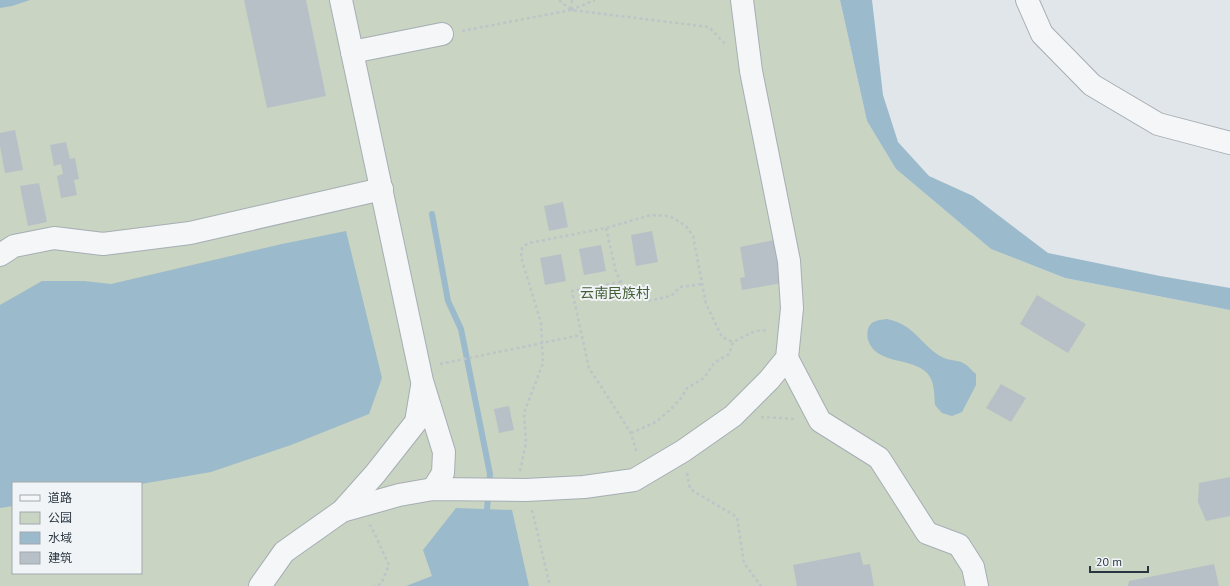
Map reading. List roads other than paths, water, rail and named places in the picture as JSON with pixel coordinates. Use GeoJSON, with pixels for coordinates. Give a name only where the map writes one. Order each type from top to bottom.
{"type":"FeatureCollection","features":[{"type":"Feature","properties":{"kind":"street"},"geometry":{"type":"LineString","coordinates":[[341,0],[422,381],[444,452],[443,473],[434,489]]}},
{"type":"Feature","properties":{"kind":"street"},"geometry":{"type":"LineString","coordinates":[[342,511],[400,495],[434,489],[520,490],[584,487],[634,480],[683,451],[733,416],[769,380],[787,358],[792,308],[789,261],[751,71],[742,0]]}},
{"type":"Feature","properties":{"kind":"street"},"geometry":{"type":"LineString","coordinates":[[1027,0],[1042,34],[1092,85],[1158,124],[1230,143]]}},
{"type":"Feature","properties":{"kind":"street"},"geometry":{"type":"LineString","coordinates":[[352,52],[442,34]]}},
{"type":"Feature","properties":{"kind":"street"},"geometry":{"type":"LineString","coordinates":[[0,255],[14,246],[54,238],[103,244],[190,233],[382,189]]}},
{"type":"Feature","properties":{"kind":"street"},"geometry":{"type":"LineString","coordinates":[[787,358],[820,421],[879,458],[927,533],[959,545],[973,566],[977,586]]}},
{"type":"Feature","properties":{"kind":"street"},"geometry":{"type":"LineString","coordinates":[[260,586],[284,552],[342,511],[376,474],[416,422],[422,381]]}},
{"type":"Feature","properties":{"kind":"water"},"geometry":{"type":"Polygon","coordinates":[[[0,0],[30,0],[0,8],[0,0]]]}},
{"type":"Feature","properties":{"kind":"water"},"geometry":{"type":"Polygon","coordinates":[[[840,0],[872,0],[883,95],[898,142],[929,176],[973,196],[1048,253],[1160,276],[1230,288],[1230,310],[1065,278],[991,249],[896,169],[867,121],[840,0]]]}},
{"type":"Feature","properties":{"kind":"water"},"geometry":{"type":"Polygon","coordinates":[[[346,231],[382,378],[369,414],[291,445],[211,472],[142,484],[142,482],[12,482],[12,506],[0,508],[0,305],[42,281],[84,281],[111,284],[282,244],[346,231]]]}},
{"type":"Feature","properties":{"kind":"water"},"geometry":{"type":"Polygon","coordinates":[[[887,319],[904,325],[940,356],[963,363],[976,374],[976,385],[962,412],[952,416],[942,413],[935,405],[933,384],[927,373],[913,365],[886,357],[872,348],[868,340],[869,327],[876,321],[887,319]]]}},
{"type":"Feature","properties":{"kind":"water"},"geometry":{"type":"Polygon","coordinates":[[[456,508],[512,510],[529,586],[406,586],[432,576],[423,550],[456,508]]]}},
{"type":"Feature","properties":{"kind":"waterway"},"geometry":{"type":"LineString","coordinates":[[432,214],[448,301],[461,329],[490,474],[487,509]]}},
{"type":"Feature","properties":{"kind":"park label","name":"云南民族村"},"geometry":{"type":"Point","coordinates":[615,293]}}]}
